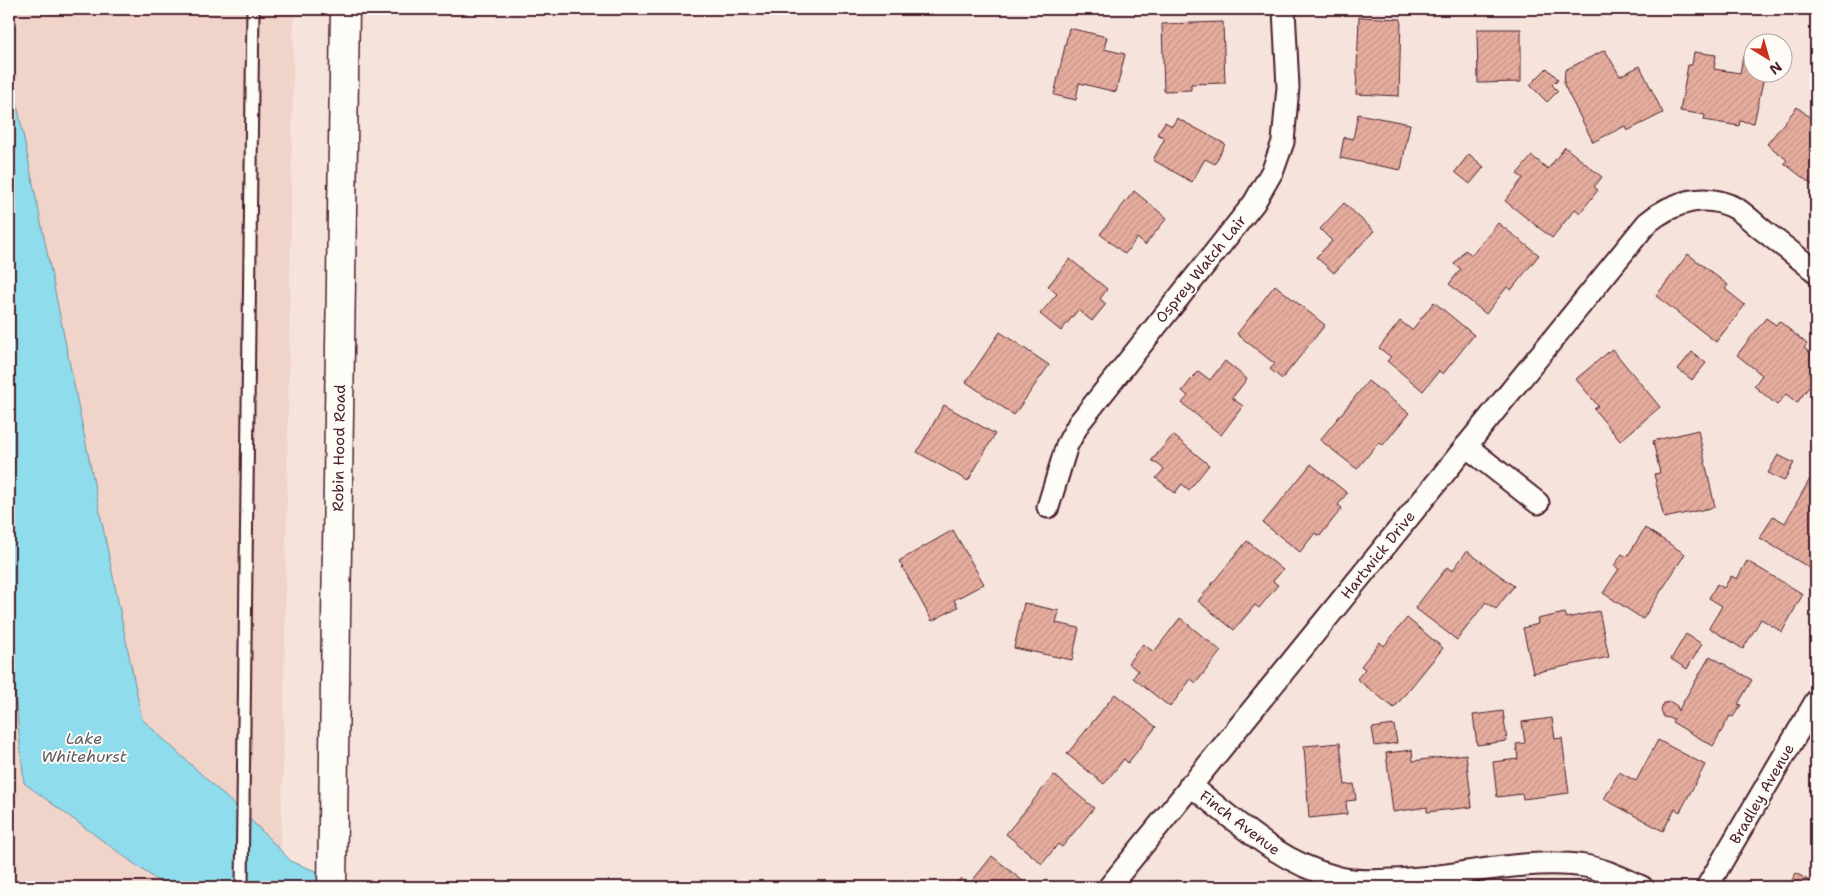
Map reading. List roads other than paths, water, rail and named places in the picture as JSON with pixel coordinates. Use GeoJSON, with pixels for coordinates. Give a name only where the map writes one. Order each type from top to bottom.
{"type":"FeatureCollection","features":[{"type":"Feature","properties":{"kind":"street","name":"Robin Hood Road"},"geometry":{"type":"LineString","coordinates":[[333,880],[345,9]]}},
{"type":"Feature","properties":{"kind":"street","name":"Osprey Watch Lair"},"geometry":{"type":"LineString","coordinates":[[1048,507],[1066,445],[1079,423],[1254,203],[1273,170],[1283,142],[1288,86],[1284,9]]}},
{"type":"Feature","properties":{"kind":"street","name":"Hartwick Drive"},"geometry":{"type":"LineString","coordinates":[[1109,887],[1647,223],[1661,211],[1676,204],[1698,199],[1716,201],[1736,209],[1816,272]]}},
{"type":"Feature","properties":{"kind":"street"},"geometry":{"type":"LineString","coordinates":[[1466,446],[1538,503]]}},
{"type":"Feature","properties":{"kind":"street","name":"Bradley Avenue"},"geometry":{"type":"LineString","coordinates":[[1707,887],[1816,701]]}},
{"type":"Feature","properties":{"kind":"street","name":"Finch Avenue"},"geometry":{"type":"LineString","coordinates":[[1190,785],[1272,849],[1303,866],[1337,878],[1372,881],[1424,879],[1486,869],[1530,866],[1586,866],[1642,887]]}},
{"type":"Feature","properties":{"kind":"lane"},"geometry":{"type":"LineString","coordinates":[[242,887],[253,9]]}},
{"type":"Feature","properties":{"kind":"water","name":"Lake Whitehurst"},"geometry":{"type":"Polygon","coordinates":[[[9,65],[142,719],[257,826],[292,862],[359,887],[166,887],[24,783],[9,635],[9,65]]]}}]}
